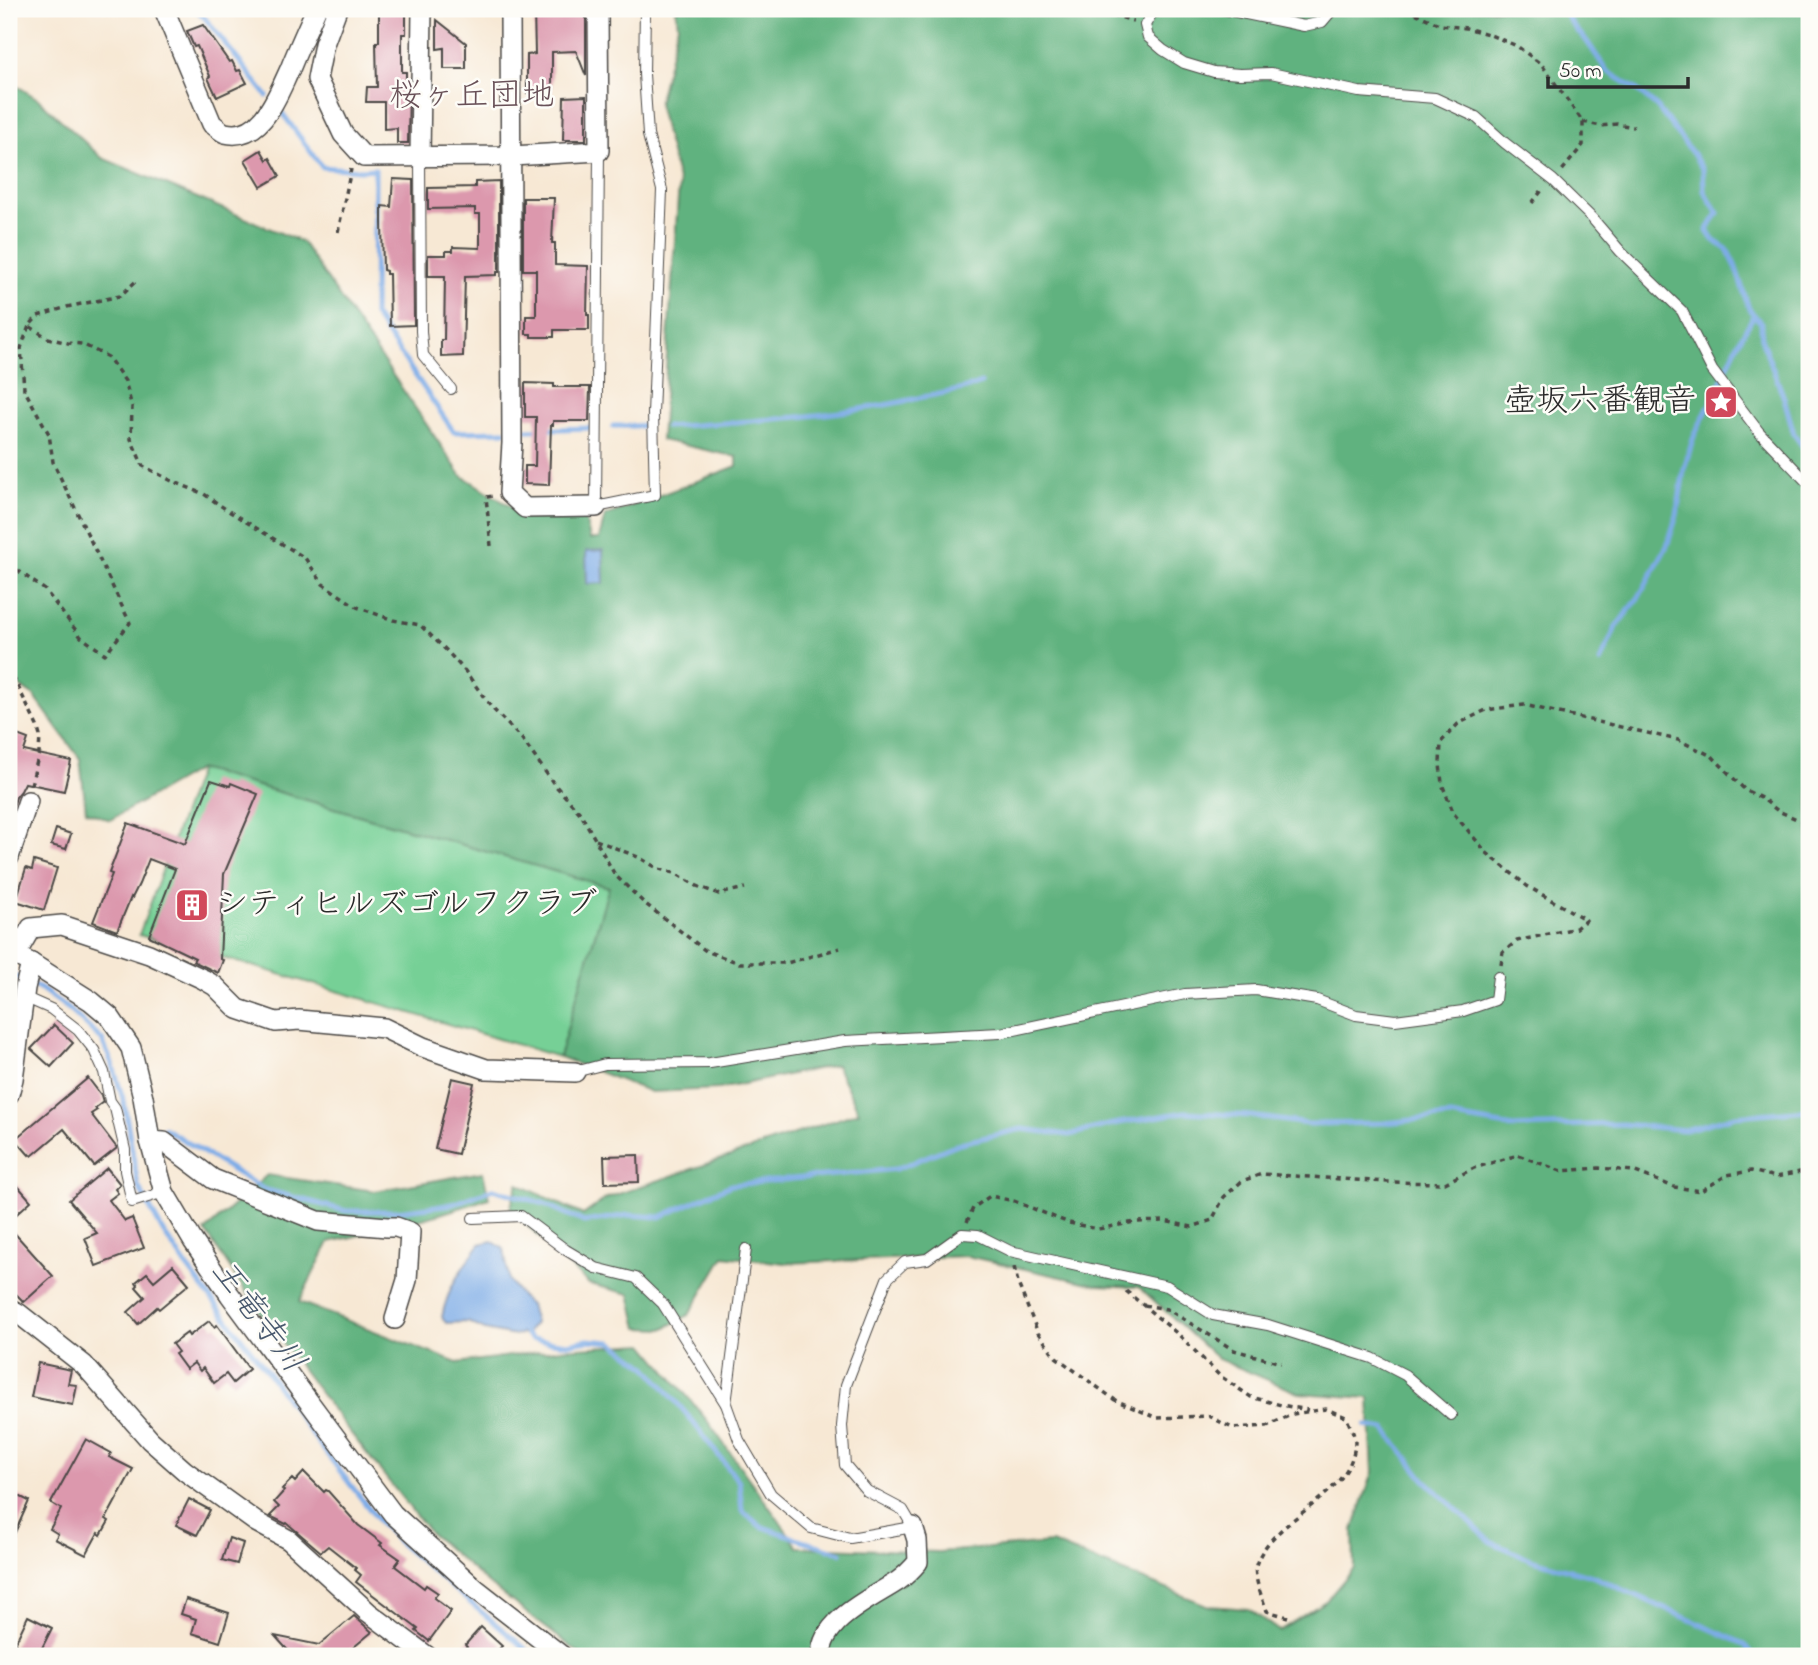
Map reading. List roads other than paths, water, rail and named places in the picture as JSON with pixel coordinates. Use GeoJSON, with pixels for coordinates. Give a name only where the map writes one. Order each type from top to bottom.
{"type":"FeatureCollection","features":[{"type":"Feature","properties":{"kind":"street"},"geometry":{"type":"LineString","coordinates":[[164,9],[212,124],[225,133],[240,133],[253,128],[266,116],[316,9]]}},
{"type":"Feature","properties":{"kind":"street"},"geometry":{"type":"LineString","coordinates":[[337,9],[324,44],[317,79],[343,134],[364,157],[512,156],[599,151],[598,9]]}},
{"type":"Feature","properties":{"kind":"street"},"geometry":{"type":"LineString","coordinates":[[420,157],[422,9]]}},
{"type":"Feature","properties":{"kind":"street"},"geometry":{"type":"LineString","coordinates":[[510,9],[512,443],[509,493],[525,508],[596,508]]}},
{"type":"Feature","properties":{"kind":"street"},"geometry":{"type":"LineString","coordinates":[[9,857],[28,801]]}},
{"type":"Feature","properties":{"kind":"street"},"geometry":{"type":"LineString","coordinates":[[9,1094],[13,1079],[21,962],[31,928],[62,925],[149,954],[215,986],[237,1009],[276,1022],[299,1020],[384,1028],[423,1047],[486,1069],[575,1072]]}},
{"type":"Feature","properties":{"kind":"street"},"geometry":{"type":"LineString","coordinates":[[21,962],[91,1001],[110,1017],[131,1048],[162,1187],[158,1194],[393,1514],[476,1588],[562,1656]]}},
{"type":"Feature","properties":{"kind":"street"},"geometry":{"type":"LineString","coordinates":[[150,1141],[164,1142],[214,1179],[318,1221],[396,1227],[411,1232],[407,1280],[396,1319]]}},
{"type":"Feature","properties":{"kind":"street"},"geometry":{"type":"LineString","coordinates":[[9,1308],[85,1365],[150,1440],[185,1471],[256,1521],[289,1540],[368,1612],[427,1656]]}},
{"type":"Feature","properties":{"kind":"street"},"geometry":{"type":"LineString","coordinates":[[821,1656],[821,1647],[826,1637],[845,1615],[869,1597],[900,1580],[918,1562],[917,1540],[912,1527]]}},
{"type":"Feature","properties":{"kind":"lane"},"geometry":{"type":"LineString","coordinates":[[599,151],[596,508],[655,495],[653,414],[662,190],[648,135],[644,74],[645,9]]}},
{"type":"Feature","properties":{"kind":"lane"},"geometry":{"type":"LineString","coordinates":[[1164,9],[1152,13],[1145,25],[1148,37],[1184,63],[1214,72],[1271,73],[1359,92],[1435,97],[1476,117],[1553,180],[1682,311],[1717,376],[1759,432],[1809,484]]}},
{"type":"Feature","properties":{"kind":"lane"},"geometry":{"type":"LineString","coordinates":[[1222,9],[1304,26],[1322,22],[1333,9]]}},
{"type":"Feature","properties":{"kind":"lane"},"geometry":{"type":"LineString","coordinates":[[420,157],[423,355],[451,389]]}},
{"type":"Feature","properties":{"kind":"lane"},"geometry":{"type":"LineString","coordinates":[[21,962],[51,1009],[78,1030],[94,1050],[104,1072],[110,1101],[115,1108],[125,1150],[125,1171],[132,1202],[158,1194]]}},
{"type":"Feature","properties":{"kind":"lane"},"geometry":{"type":"LineString","coordinates":[[575,1072],[605,1064],[710,1063],[845,1041],[1000,1033],[1185,994],[1256,990],[1317,999],[1356,1015],[1395,1020],[1463,1011],[1495,1000],[1499,977]]}},
{"type":"Feature","properties":{"kind":"lane"},"geometry":{"type":"LineString","coordinates":[[472,1217],[521,1216],[566,1250],[596,1268],[636,1278],[663,1304],[726,1404],[739,1440],[771,1494],[811,1528],[850,1538],[912,1527],[903,1510],[867,1491],[845,1465],[842,1426],[846,1385],[887,1279],[905,1262],[927,1259],[962,1234],[978,1236],[1010,1251],[1167,1286],[1213,1315],[1268,1325],[1373,1359],[1405,1375],[1451,1415]]}},
{"type":"Feature","properties":{"kind":"lane"},"geometry":{"type":"LineString","coordinates":[[726,1404],[746,1249]]}},
{"type":"Feature","properties":{"kind":"water"},"geometry":{"type":"Polygon","coordinates":[[[603,550],[604,583],[587,584],[586,551],[603,550]]]}},
{"type":"Feature","properties":{"kind":"water"},"geometry":{"type":"Polygon","coordinates":[[[492,1241],[504,1249],[509,1280],[530,1305],[535,1323],[526,1334],[509,1335],[485,1330],[468,1322],[446,1323],[442,1317],[448,1296],[462,1270],[480,1244],[492,1241]]]}},
{"type":"Feature","properties":{"kind":"waterway"},"geometry":{"type":"LineString","coordinates":[[195,9],[267,96]]}},
{"type":"Feature","properties":{"kind":"waterway"},"geometry":{"type":"LineString","coordinates":[[1562,9],[1607,71],[1636,89],[1657,107],[1703,170],[1704,191],[1718,213],[1707,231],[1713,240],[1727,249],[1735,265],[1749,309],[1761,323],[1762,341],[1784,398],[1794,434],[1809,455]]}},
{"type":"Feature","properties":{"kind":"waterway"},"geometry":{"type":"LineString","coordinates":[[280,110],[322,167],[375,169],[374,315],[454,432],[505,431]]}},
{"type":"Feature","properties":{"kind":"waterway"},"geometry":{"type":"LineString","coordinates":[[1600,662],[1616,627],[1639,597],[1667,546],[1677,515],[1684,469],[1694,436],[1754,315]]}},
{"type":"Feature","properties":{"kind":"waterway"},"geometry":{"type":"LineString","coordinates":[[666,427],[860,409],[952,392],[981,383]]}},
{"type":"Feature","properties":{"kind":"waterway"},"geometry":{"type":"LineString","coordinates":[[613,426],[643,426]]}},
{"type":"Feature","properties":{"kind":"waterway"},"geometry":{"type":"LineString","coordinates":[[527,430],[590,428]]}},
{"type":"Feature","properties":{"kind":"waterway","name":"王竜寺川"},"geometry":{"type":"LineString","coordinates":[[9,973],[22,980]]}},
{"type":"Feature","properties":{"kind":"waterway","name":"王竜寺川"},"geometry":{"type":"LineString","coordinates":[[31,984],[70,1010],[102,1040],[124,1102],[138,1186],[163,1232],[313,1436],[377,1519],[400,1544],[534,1656]]}},
{"type":"Feature","properties":{"kind":"waterway"},"geometry":{"type":"LineString","coordinates":[[164,1128],[263,1189],[346,1211],[397,1211],[453,1204],[493,1189],[545,1204],[584,1222],[629,1215],[660,1217],[731,1185],[896,1169],[960,1143],[1022,1129],[1069,1135],[1113,1124],[1185,1112],[1251,1116],[1308,1124],[1385,1123],[1450,1116],[1513,1127],[1622,1124],[1685,1130],[1735,1116],[1809,1110]]}},
{"type":"Feature","properties":{"kind":"waterway"},"geometry":{"type":"LineString","coordinates":[[526,1334],[531,1339],[567,1344],[588,1340],[612,1342],[647,1367],[689,1417],[739,1482],[742,1510],[760,1526],[841,1553]]}},
{"type":"Feature","properties":{"kind":"waterway"},"geometry":{"type":"LineString","coordinates":[[1366,1426],[1385,1429],[1424,1479],[1491,1542],[1530,1559],[1592,1576],[1744,1644],[1753,1656]]}},
{"type":"Feature","properties":{"kind":"place","name":"壺坂六番観音"},"geometry":{"type":"Point","coordinates":[1721,402]}},
{"type":"Feature","properties":{"kind":"place","name":"シティヒルズゴルフクラブ"},"geometry":{"type":"Point","coordinates":[192,905]}},
{"type":"Feature","properties":{"kind":"district","name":"桜ヶ丘団地"},"geometry":{"type":"Point","coordinates":[472,97]}}]}
